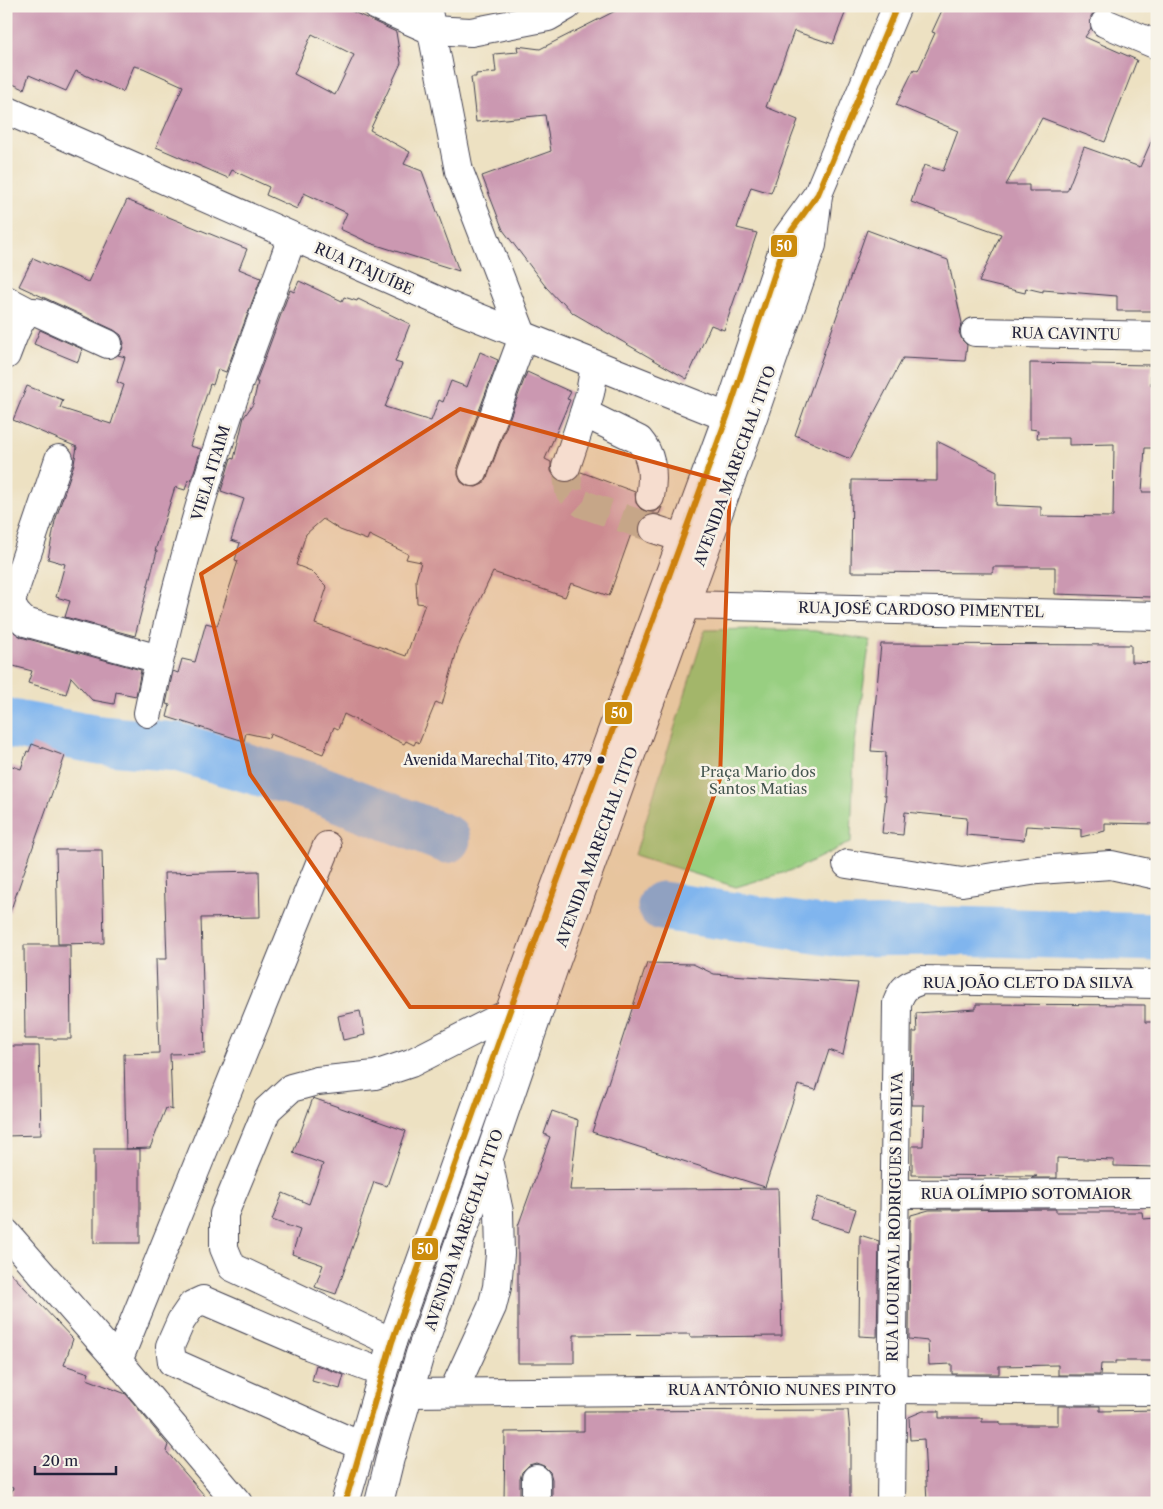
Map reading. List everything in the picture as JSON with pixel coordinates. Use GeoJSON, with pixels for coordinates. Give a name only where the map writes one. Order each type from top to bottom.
{"type":"FeatureCollection","features":[{"type":"Feature","properties":{"kind":"street"},"geometry":{"type":"LineString","coordinates":[[377,6],[429,18],[471,32],[548,17],[567,6]]}},
{"type":"Feature","properties":{"kind":"street","name":"AVENIDA MARECHAL TITO"},"geometry":{"type":"LineString","coordinates":[[379,1503],[408,1393],[429,1327],[554,967],[685,605],[694,543],[726,417],[787,237],[818,194],[897,6]]}},
{"type":"Feature","properties":{"kind":"street"},"geometry":{"type":"LineString","coordinates":[[429,18],[460,171],[523,337],[473,472]]}},
{"type":"Feature","properties":{"kind":"street"},"geometry":{"type":"LineString","coordinates":[[1105,23],[1157,45]]}},
{"type":"Feature","properties":{"kind":"street","name":"RUA ITAJUÍBE"},"geometry":{"type":"LineString","coordinates":[[9,119],[292,237],[523,337],[726,417]]}},
{"type":"Feature","properties":{"kind":"street","name":"AVENIDA MARECHAL TITO"},"geometry":{"type":"LineString","coordinates":[[345,1503],[392,1342],[509,1013],[694,543],[750,426],[812,245],[818,194]]}},
{"type":"Feature","properties":{"kind":"street","name":"VIELA ITAIM"},"geometry":{"type":"LineString","coordinates":[[148,713],[159,659],[192,532],[233,400],[292,237]]}},
{"type":"Feature","properties":{"kind":"street"},"geometry":{"type":"LineString","coordinates":[[18,306],[40,313],[108,344]]}},
{"type":"Feature","properties":{"kind":"street"},"geometry":{"type":"LineString","coordinates":[[6,356],[23,317],[18,306]]}},
{"type":"Feature","properties":{"kind":"street","name":"RUA CAVINTU"},"geometry":{"type":"LineString","coordinates":[[975,332],[1157,336]]}},
{"type":"Feature","properties":{"kind":"street"},"geometry":{"type":"LineString","coordinates":[[566,467],[590,393],[595,365]]}},
{"type":"Feature","properties":{"kind":"street"},"geometry":{"type":"LineString","coordinates":[[584,412],[639,440],[645,447],[653,481],[650,497]]}},
{"type":"Feature","properties":{"kind":"street"},"geometry":{"type":"LineString","coordinates":[[59,459],[12,598],[14,610],[25,622],[159,659]]}},
{"type":"Feature","properties":{"kind":"street"},"geometry":{"type":"LineString","coordinates":[[654,529],[694,543]]}},
{"type":"Feature","properties":{"kind":"street","name":"RUA JOSÉ CARDOSO PIMENTEL"},"geometry":{"type":"LineString","coordinates":[[685,605],[1157,616]]}},
{"type":"Feature","properties":{"kind":"street"},"geometry":{"type":"LineString","coordinates":[[118,1361],[327,846]]}},
{"type":"Feature","properties":{"kind":"street"},"geometry":{"type":"LineString","coordinates":[[847,864],[962,882],[1038,870],[1111,864],[1157,874]]}},
{"type":"Feature","properties":{"kind":"street","name":"RUA JOÃO CLETO DA SILVA"},"geometry":{"type":"LineString","coordinates":[[901,991],[909,985],[922,980],[1157,984]]}},
{"type":"Feature","properties":{"kind":"street","name":"RUA LOURIVAL RODRIGUES DA SILVA"},"geometry":{"type":"LineString","coordinates":[[891,1503],[897,1003],[901,991]]}},
{"type":"Feature","properties":{"kind":"street"},"geometry":{"type":"LineString","coordinates":[[392,1342],[232,1267],[224,1248],[224,1214],[267,1110],[291,1088],[317,1081],[375,1075],[411,1063],[509,1013]]}},
{"type":"Feature","properties":{"kind":"street"},"geometry":{"type":"LineString","coordinates":[[453,1392],[488,1315],[497,1287],[500,1254],[500,1212],[488,1160]]}},
{"type":"Feature","properties":{"kind":"street","name":"RUA OLÍMPIO SOTOMAIOR"},"geometry":{"type":"LineString","coordinates":[[895,1194],[1157,1193]]}},
{"type":"Feature","properties":{"kind":"street"},"geometry":{"type":"LineString","coordinates":[[6,1233],[118,1361],[238,1503]]}},
{"type":"Feature","properties":{"kind":"street"},"geometry":{"type":"LineString","coordinates":[[361,1446],[172,1362],[170,1346],[181,1321],[192,1305],[203,1300],[310,1346],[383,1372]]}},
{"type":"Feature","properties":{"kind":"street","name":"RUA ANTÔNIO NUNES PINTO"},"geometry":{"type":"LineString","coordinates":[[408,1393],[893,1389],[1157,1391]]}},
{"type":"Feature","properties":{"kind":"highlighted area"},"geometry":{"type":"Polygon","coordinates":[[[460,409],[730,483],[720,779],[638,1007],[410,1007],[250,774],[201,574],[460,409]]]}},
{"type":"Feature","properties":{"kind":"green space","name":"Praça Mario dos Santos Matias"},"geometry":{"type":"Polygon","coordinates":[[[705,630],[815,631],[870,640],[854,750],[851,842],[796,869],[736,887],[635,855],[705,630]]]}},
{"type":"Feature","properties":{"kind":"building"},"geometry":{"type":"Polygon","coordinates":[[[6,6],[341,6],[396,32],[401,63],[370,130],[410,152],[404,164],[422,171],[459,271],[370,243],[340,229],[347,213],[304,193],[297,209],[266,195],[269,187],[232,170],[228,178],[156,147],[183,86],[143,68],[134,66],[123,92],[76,71],[66,91],[29,75],[24,89],[6,81],[6,6]],[[312,34],[294,74],[335,95],[354,55],[312,34]]]}},
{"type":"Feature","properties":{"kind":"building"},"geometry":{"type":"Polygon","coordinates":[[[625,6],[848,6],[833,44],[794,31],[766,107],[798,120],[771,193],[751,187],[737,228],[757,233],[724,330],[711,325],[687,379],[573,313],[562,301],[560,302],[546,287],[503,230],[482,176],[551,151],[545,115],[476,122],[471,77],[476,77],[476,74],[496,72],[494,54],[518,52],[517,46],[540,49],[625,6]]]}},
{"type":"Feature","properties":{"kind":"building"},"geometry":{"type":"Polygon","coordinates":[[[944,6],[1103,6],[1091,16],[1091,28],[1085,37],[1137,60],[1105,142],[1042,118],[1006,185],[1029,185],[1029,191],[1067,191],[1084,147],[1140,167],[1157,128],[1157,311],[1117,311],[1117,296],[1043,290],[1043,292],[1026,288],[1025,293],[979,282],[1001,234],[911,202],[924,165],[943,171],[958,131],[896,105],[914,69],[918,71],[935,33],[932,32],[944,6]]]}},
{"type":"Feature","properties":{"kind":"building"},"geometry":{"type":"Polygon","coordinates":[[[127,200],[247,249],[239,269],[261,278],[226,372],[218,369],[213,385],[210,384],[190,446],[201,449],[191,481],[188,480],[185,490],[175,487],[155,551],[157,551],[135,636],[65,617],[70,601],[56,597],[65,564],[48,559],[55,521],[74,464],[77,447],[13,420],[27,386],[63,400],[60,408],[111,424],[124,385],[117,382],[125,357],[118,355],[124,343],[121,335],[19,286],[33,258],[88,282],[127,200]]]}},
{"type":"Feature","properties":{"kind":"building"},"geometry":{"type":"Polygon","coordinates":[[[867,230],[948,260],[962,323],[959,332],[962,340],[967,345],[965,361],[903,358],[850,459],[795,435],[867,230]]]}},
{"type":"Feature","properties":{"kind":"building"},"geometry":{"type":"Polygon","coordinates":[[[299,281],[342,301],[344,297],[357,301],[358,299],[410,324],[395,362],[402,364],[385,407],[431,421],[439,400],[443,402],[451,381],[467,387],[480,352],[498,360],[458,467],[458,475],[461,482],[467,486],[476,487],[483,484],[487,478],[527,372],[571,392],[567,399],[570,400],[545,459],[551,462],[551,471],[555,478],[562,482],[570,482],[577,478],[581,472],[635,492],[636,503],[647,512],[655,512],[662,507],[659,514],[650,514],[643,518],[639,525],[639,532],[642,538],[631,534],[609,596],[571,583],[565,597],[493,572],[458,647],[442,705],[436,702],[419,743],[416,741],[414,745],[406,741],[404,744],[344,714],[338,729],[334,727],[323,754],[270,734],[269,738],[246,733],[244,741],[167,717],[170,705],[166,704],[173,671],[178,673],[182,659],[195,662],[206,623],[217,626],[238,561],[235,560],[240,543],[231,540],[244,499],[221,491],[231,458],[234,459],[244,417],[253,404],[258,382],[256,382],[290,290],[294,292],[299,281]],[[323,519],[306,534],[296,565],[311,571],[327,587],[315,624],[406,656],[425,604],[417,603],[416,580],[421,562],[406,559],[408,554],[369,535],[367,540],[340,530],[323,519]]]}},
{"type":"Feature","properties":{"kind":"building"},"geometry":{"type":"Polygon","coordinates":[[[40,330],[82,349],[78,362],[34,344],[40,330]]]}},
{"type":"Feature","properties":{"kind":"building"},"geometry":{"type":"Polygon","coordinates":[[[1030,363],[1151,365],[1151,385],[1157,385],[1157,448],[1145,448],[1142,492],[1154,492],[1153,496],[1157,496],[1157,567],[1152,567],[1151,597],[1055,594],[1055,567],[993,567],[993,573],[851,572],[852,480],[937,481],[937,441],[997,471],[996,505],[1041,507],[1041,516],[1113,517],[1114,444],[1069,445],[1069,438],[1037,438],[1038,430],[1030,429],[1030,363]]]}},
{"type":"Feature","properties":{"kind":"building"},"geometry":{"type":"Polygon","coordinates":[[[6,626],[21,637],[141,670],[136,696],[116,692],[114,704],[92,700],[71,677],[66,694],[28,683],[32,671],[6,664],[6,626]]]}},
{"type":"Feature","properties":{"kind":"building"},"geometry":{"type":"Polygon","coordinates":[[[881,644],[1131,645],[1131,662],[1157,663],[1157,824],[1105,823],[1105,831],[1081,837],[1081,829],[1026,826],[1024,840],[966,835],[967,818],[905,812],[903,835],[882,833],[886,795],[884,795],[886,752],[871,751],[881,644]]]}},
{"type":"Feature","properties":{"kind":"building"},"geometry":{"type":"Polygon","coordinates":[[[32,744],[65,756],[10,912],[6,912],[6,764],[21,769],[27,751],[29,752],[32,744]]]}},
{"type":"Feature","properties":{"kind":"building"},"geometry":{"type":"Polygon","coordinates":[[[56,850],[102,850],[104,943],[58,944],[56,850]]]}},
{"type":"Feature","properties":{"kind":"building"},"geometry":{"type":"Polygon","coordinates":[[[259,871],[260,917],[201,918],[205,1053],[170,1054],[172,1110],[166,1108],[150,1148],[126,1149],[124,1054],[159,1053],[156,959],[167,959],[164,873],[259,871]]]}},
{"type":"Feature","properties":{"kind":"building"},"geometry":{"type":"Polygon","coordinates":[[[24,945],[70,945],[71,1039],[25,1039],[24,945]]]}},
{"type":"Feature","properties":{"kind":"building"},"geometry":{"type":"Polygon","coordinates":[[[647,963],[693,964],[714,974],[858,983],[843,1055],[829,1050],[816,1090],[798,1085],[765,1187],[592,1132],[647,963]]]}},
{"type":"Feature","properties":{"kind":"building"},"geometry":{"type":"Polygon","coordinates":[[[976,1004],[1145,1005],[1145,1022],[1157,1022],[1157,1167],[1114,1166],[1114,1160],[1057,1158],[1057,1178],[1031,1178],[1037,1176],[912,1175],[912,1146],[923,1146],[924,1105],[912,1105],[913,1032],[917,1032],[916,1013],[976,1009],[976,1004]]]}},
{"type":"Feature","properties":{"kind":"building"},"geometry":{"type":"Polygon","coordinates":[[[360,1011],[365,1035],[343,1040],[338,1016],[360,1011]]]}},
{"type":"Feature","properties":{"kind":"building"},"geometry":{"type":"Polygon","coordinates":[[[6,1046],[39,1046],[41,1135],[6,1136],[6,1046]]]}},
{"type":"Feature","properties":{"kind":"building"},"geometry":{"type":"Polygon","coordinates":[[[313,1098],[406,1131],[387,1186],[374,1182],[336,1294],[315,1287],[323,1265],[292,1254],[300,1230],[272,1220],[283,1193],[309,1204],[323,1164],[293,1153],[313,1098]]]}},
{"type":"Feature","properties":{"kind":"building"},"geometry":{"type":"Polygon","coordinates":[[[552,1111],[578,1120],[570,1190],[778,1188],[782,1336],[690,1337],[690,1334],[574,1335],[574,1363],[518,1363],[518,1226],[550,1137],[544,1134],[552,1111]]]}},
{"type":"Feature","properties":{"kind":"building"},"geometry":{"type":"Polygon","coordinates":[[[94,1149],[140,1149],[140,1243],[94,1243],[94,1149]]]}},
{"type":"Feature","properties":{"kind":"building"},"geometry":{"type":"Polygon","coordinates":[[[818,1197],[856,1209],[849,1231],[810,1219],[818,1197]]]}},
{"type":"Feature","properties":{"kind":"building"},"geometry":{"type":"Polygon","coordinates":[[[1056,1209],[1056,1212],[1142,1212],[1143,1219],[1157,1218],[1157,1361],[1115,1361],[1115,1364],[1101,1364],[1100,1375],[1058,1375],[1058,1365],[999,1366],[999,1374],[952,1374],[952,1364],[929,1365],[928,1341],[909,1339],[911,1215],[929,1210],[1056,1209]]]}},
{"type":"Feature","properties":{"kind":"building"},"geometry":{"type":"Polygon","coordinates":[[[860,1235],[879,1241],[877,1337],[859,1336],[860,1235]]]}},
{"type":"Feature","properties":{"kind":"building"},"geometry":{"type":"Polygon","coordinates":[[[6,1268],[73,1339],[64,1365],[89,1373],[87,1379],[126,1394],[168,1445],[166,1451],[211,1503],[7,1503],[13,1488],[6,1486],[6,1268]]]}},
{"type":"Feature","properties":{"kind":"building"},"geometry":{"type":"Polygon","coordinates":[[[316,1365],[344,1375],[340,1389],[312,1381],[316,1365]]]}},
{"type":"Feature","properties":{"kind":"building"},"geometry":{"type":"Polygon","coordinates":[[[1058,1406],[1100,1406],[1100,1411],[1157,1410],[1157,1503],[927,1503],[924,1439],[910,1440],[909,1417],[923,1411],[939,1411],[939,1418],[982,1418],[982,1422],[1000,1422],[1000,1425],[1058,1425],[1058,1406]]]}},
{"type":"Feature","properties":{"kind":"building"},"geometry":{"type":"Polygon","coordinates":[[[848,1410],[850,1432],[850,1503],[552,1503],[552,1479],[550,1472],[544,1466],[536,1463],[529,1465],[522,1472],[520,1479],[520,1503],[504,1503],[505,1432],[584,1431],[584,1411],[848,1410]]]}},
{"type":"Feature","properties":{"kind":"waterway"},"geometry":{"type":"LineString","coordinates":[[6,723],[99,740],[177,747],[315,788],[446,839]]}},
{"type":"Feature","properties":{"kind":"waterway"},"geometry":{"type":"LineString","coordinates":[[662,906],[835,932],[953,931],[1157,937]]}},
{"type":"Feature","properties":{"kind":"tunnel"},"geometry":{"type":"LineString","coordinates":[[566,467],[569,491],[583,504],[654,529]]}},
{"type":"Feature","properties":{"kind":"transit line","name":"50"},"geometry":{"type":"LineString","coordinates":[[345,1503],[392,1342],[509,1013],[727,417],[787,237],[818,194],[897,6]]}},
{"type":"Feature","properties":{"kind":"place","name":"Avenida Marechal Tito, 4779"},"geometry":{"type":"Point","coordinates":[601,760]}}]}
